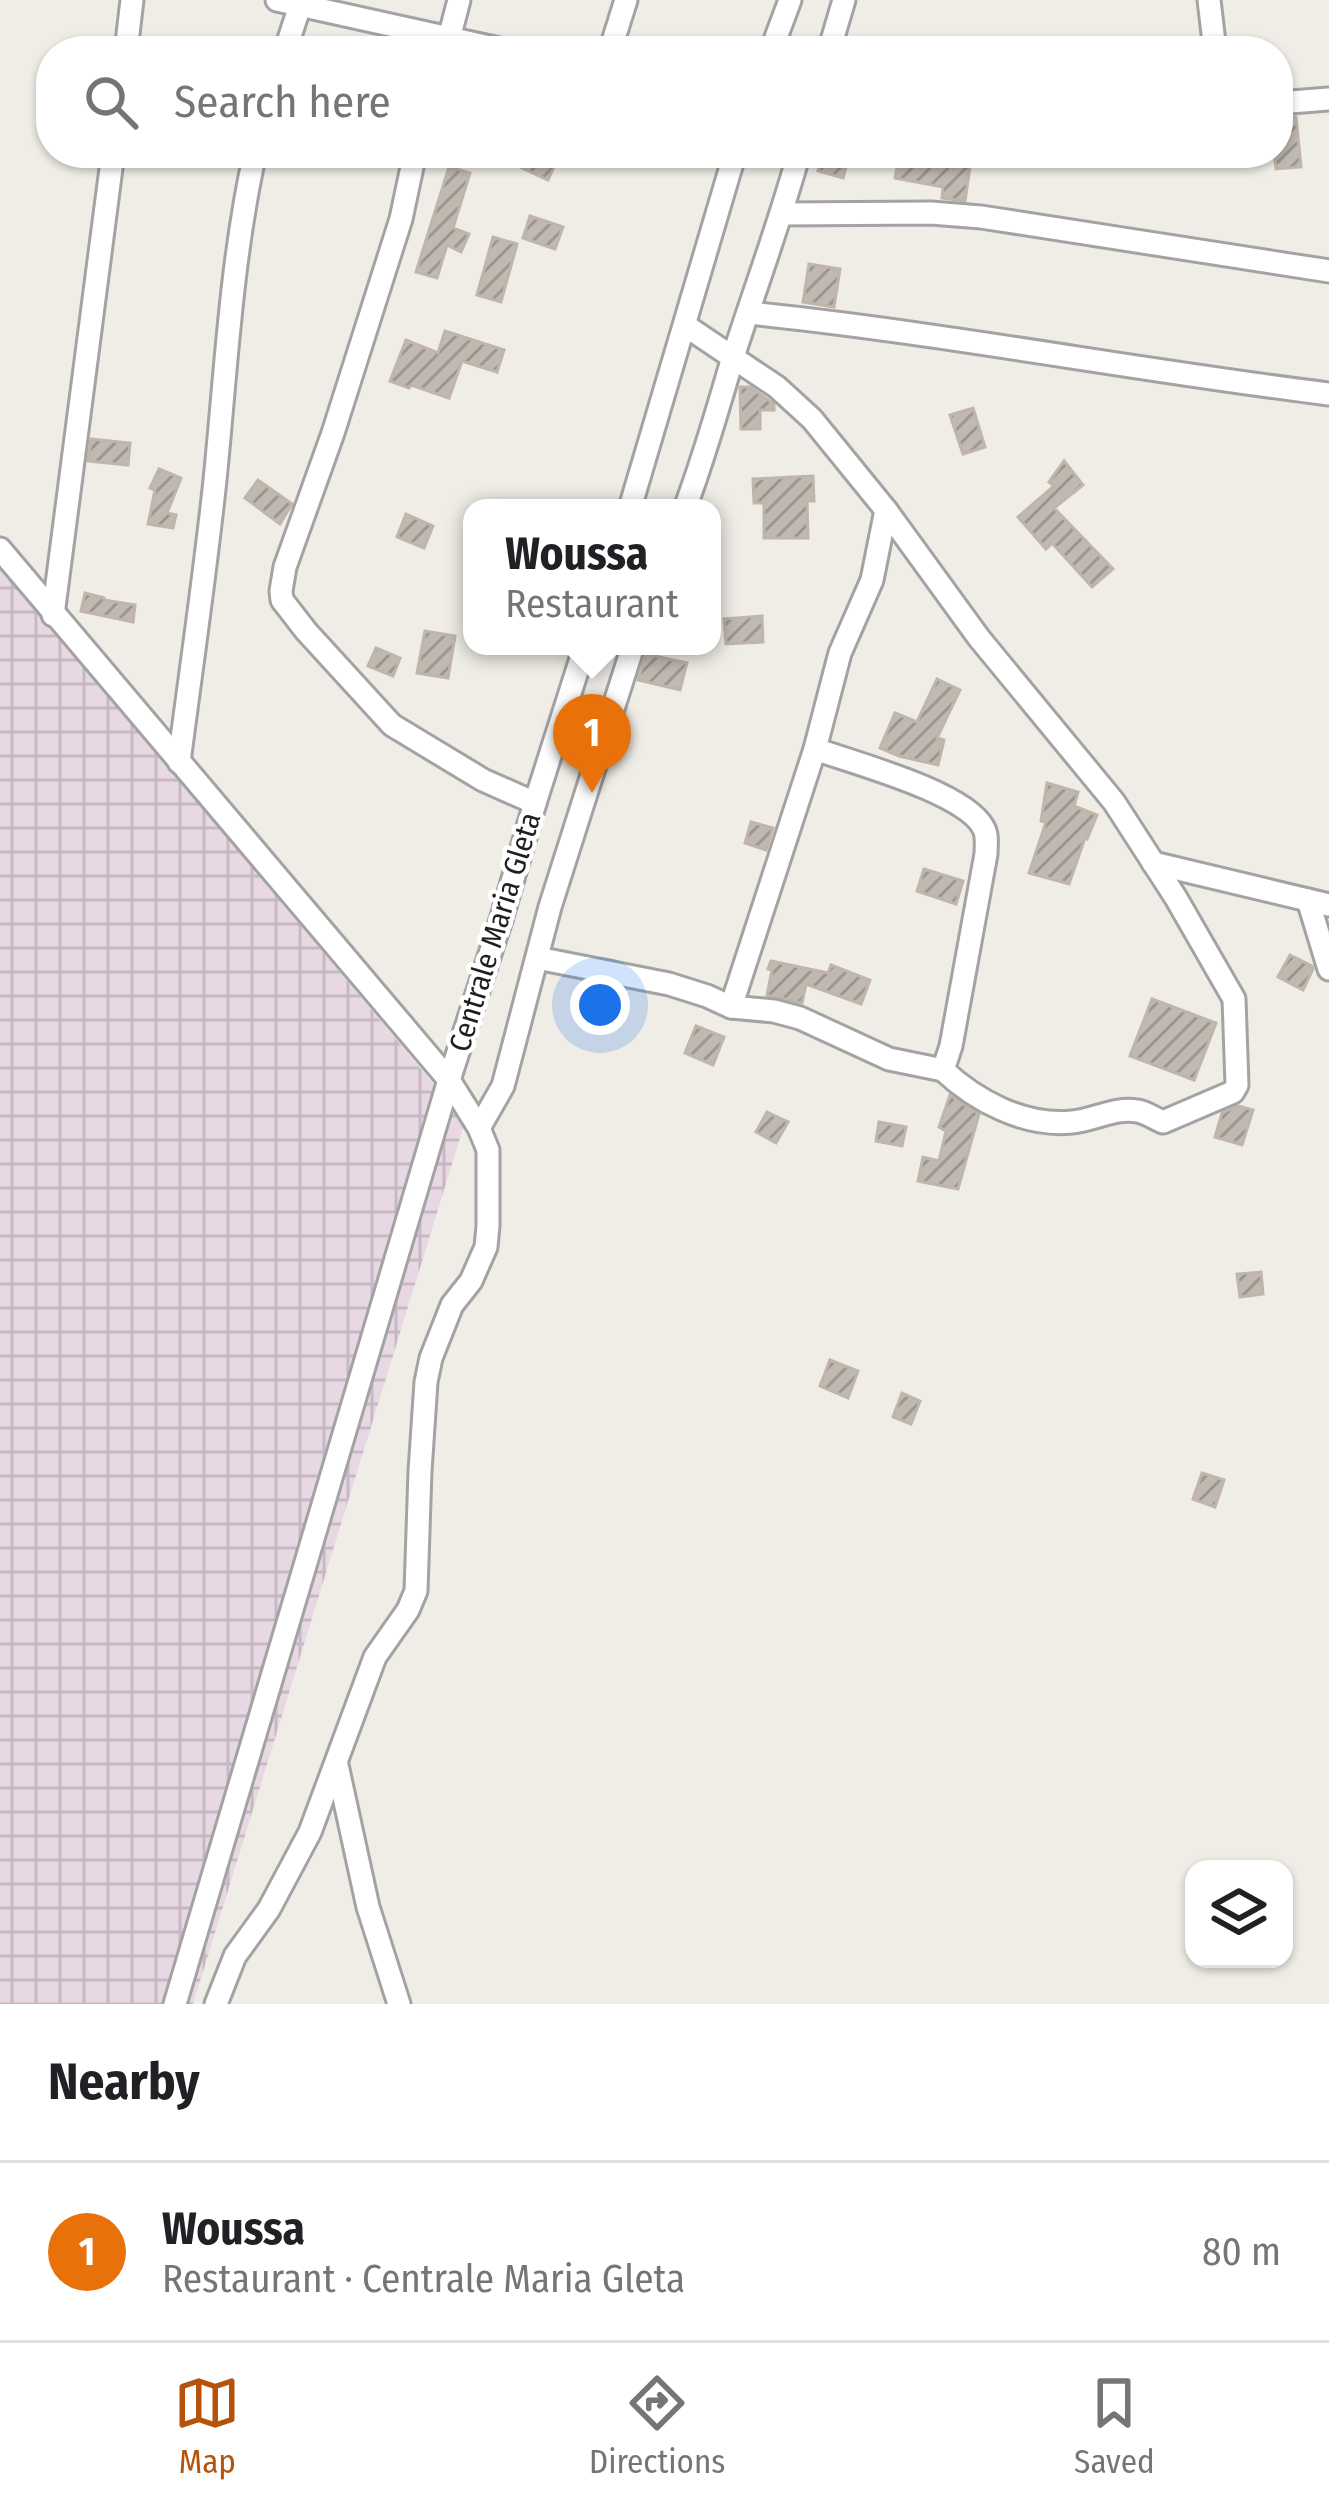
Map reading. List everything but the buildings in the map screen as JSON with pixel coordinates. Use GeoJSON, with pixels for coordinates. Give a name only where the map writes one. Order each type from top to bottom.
{"type":"FeatureCollection","features":[{"type":"Feature","properties":{"kind":"street"},"geometry":{"type":"LineString","coordinates":[[128,36],[132,0]]}},
{"type":"Feature","properties":{"kind":"street"},"geometry":{"type":"LineString","coordinates":[[277,0],[420,36]]}},
{"type":"Feature","properties":{"kind":"street"},"geometry":{"type":"LineString","coordinates":[[450,36],[459,0]]}},
{"type":"Feature","properties":{"kind":"street"},"geometry":{"type":"LineString","coordinates":[[615,36],[626,0]]}},
{"type":"Feature","properties":{"kind":"street"},"geometry":{"type":"LineString","coordinates":[[777,36],[790,0]]}},
{"type":"Feature","properties":{"kind":"street"},"geometry":{"type":"LineString","coordinates":[[833,36],[844,0]]}},
{"type":"Feature","properties":{"kind":"street"},"geometry":{"type":"LineString","coordinates":[[1209,0],[1214,36]]}},
{"type":"Feature","properties":{"kind":"street"},"geometry":{"type":"LineString","coordinates":[[290,36],[302,3]]}},
{"type":"Feature","properties":{"kind":"street"},"geometry":{"type":"LineString","coordinates":[[1293,102],[1329,99]]}},
{"type":"Feature","properties":{"kind":"street"},"geometry":{"type":"LineString","coordinates":[[53,615],[111,168]]}},
{"type":"Feature","properties":{"kind":"street"},"geometry":{"type":"LineString","coordinates":[[179,763],[214,480],[225,346],[252,168]]}},
{"type":"Feature","properties":{"kind":"street"},"geometry":{"type":"LineString","coordinates":[[412,168],[401,219],[285,566],[281,591],[306,631],[392,725],[469,772],[535,803]]}},
{"type":"Feature","properties":{"kind":"street"},"geometry":{"type":"LineString","coordinates":[[633,499],[731,168]]}},
{"type":"Feature","properties":{"kind":"street"},"geometry":{"type":"LineString","coordinates":[[688,499],[795,168]]}},
{"type":"Feature","properties":{"kind":"street"},"geometry":{"type":"LineString","coordinates":[[782,214],[964,216],[1329,272]]}},
{"type":"Feature","properties":{"kind":"street"},"geometry":{"type":"LineString","coordinates":[[748,313],[973,340],[1060,357],[1329,394]]}},
{"type":"Feature","properties":{"kind":"street"},"geometry":{"type":"LineString","coordinates":[[537,958],[669,984],[731,1007],[800,1018],[890,1059],[943,1070],[967,1093],[1054,1123],[1129,1111],[1163,1122],[1233,1092],[1237,1085],[1234,999],[1114,802],[979,638],[886,510],[812,419],[777,387],[686,326]]}},
{"type":"Feature","properties":{"kind":"street"},"geometry":{"type":"LineString","coordinates":[[731,1007],[815,749],[840,653],[872,580],[886,510]]}},
{"type":"Feature","properties":{"kind":"street"},"geometry":{"type":"LineString","coordinates":[[0,549],[449,1080],[488,1150],[486,1246],[471,1281],[452,1305],[431,1358],[420,1471],[416,1591],[375,1657],[301,1851],[269,1909],[235,1956],[215,2004]]}},
{"type":"Feature","properties":{"kind":"street","name":"Centrale Maria Gleta"},"geometry":{"type":"LineString","coordinates":[[175,2004],[449,1080],[582,655]]}},
{"type":"Feature","properties":{"kind":"street"},"geometry":{"type":"LineString","coordinates":[[479,1128],[503,1086],[550,907],[630,655]]}},
{"type":"Feature","properties":{"kind":"street"},"geometry":{"type":"LineString","coordinates":[[815,749],[939,793],[973,813],[987,831],[943,1070]]}},
{"type":"Feature","properties":{"kind":"street"},"geometry":{"type":"LineString","coordinates":[[1153,863],[1319,902],[1329,969]]}},
{"type":"Feature","properties":{"kind":"street"},"geometry":{"type":"LineString","coordinates":[[336,1764],[368,1907],[399,2004]]}},
{"type":"Feature","properties":{"kind":"shaded area"},"geometry":{"type":"Polygon","coordinates":[[[0,565],[465,1122],[193,2004],[0,2004],[0,565]]]}},
{"type":"Feature","properties":{"kind":"place","name":"Woussa"},"geometry":{"type":"Point","coordinates":[592,793]}}]}
